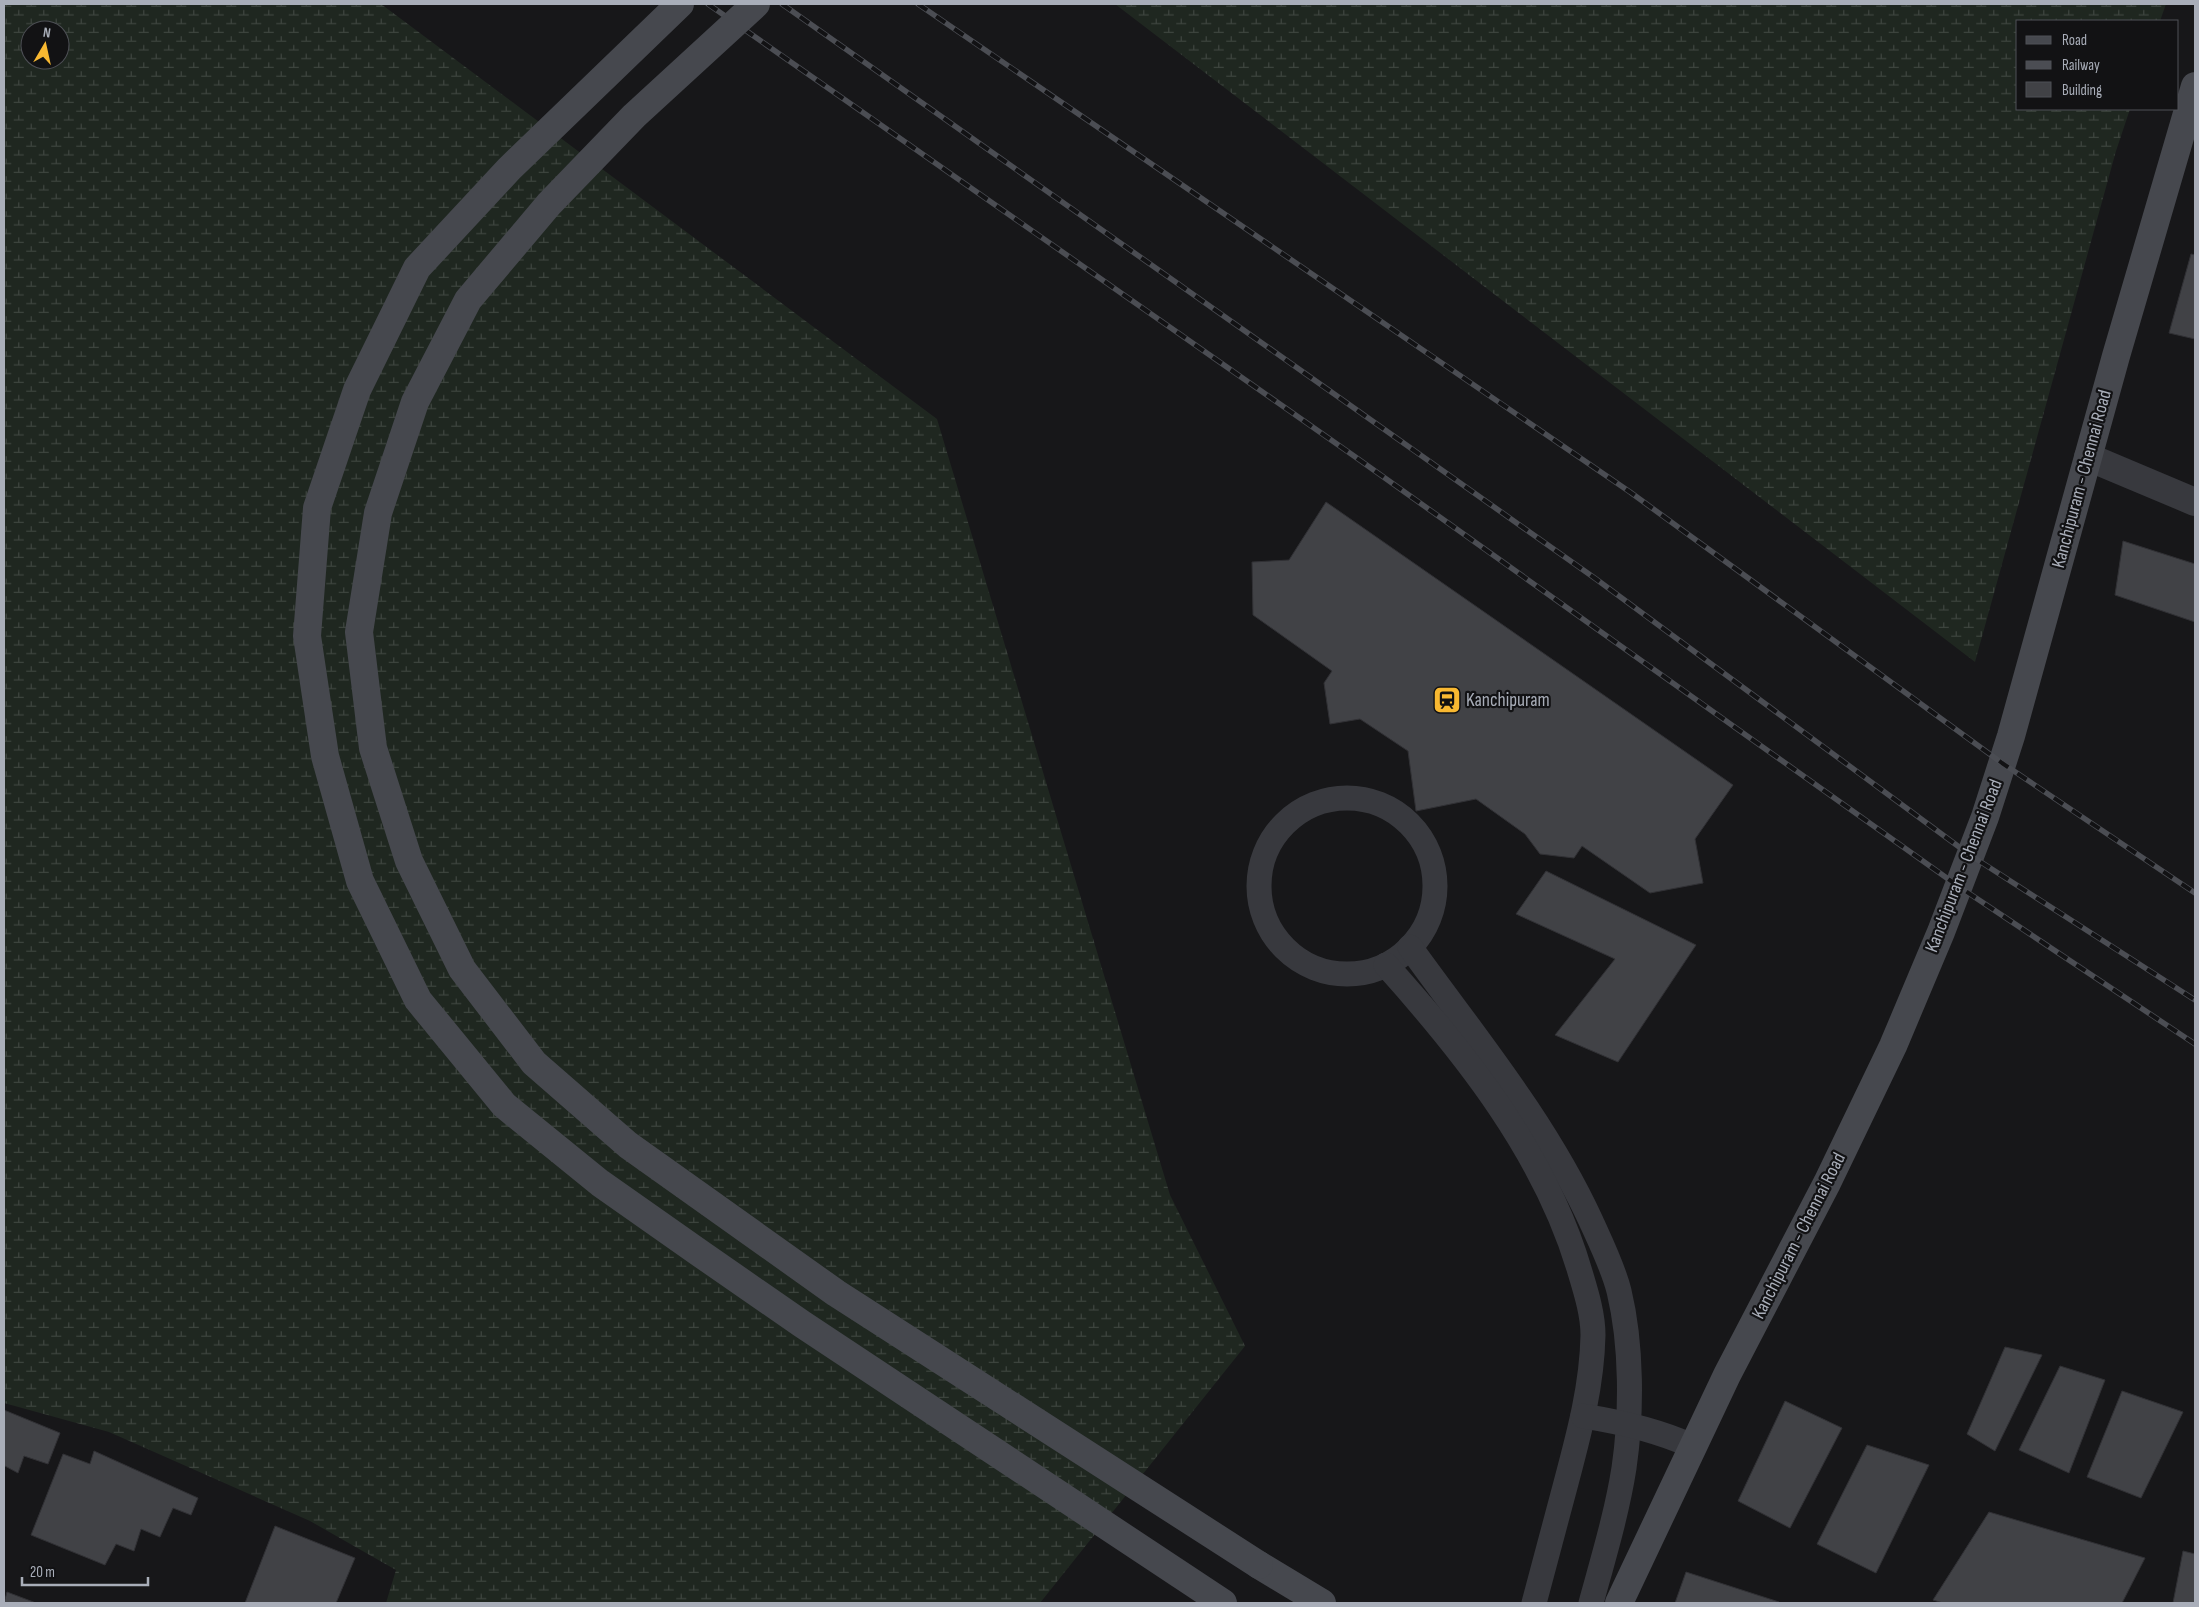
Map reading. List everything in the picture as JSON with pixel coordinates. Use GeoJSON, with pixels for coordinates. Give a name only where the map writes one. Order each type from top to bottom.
{"type":"FeatureCollection","features":[{"type":"Feature","properties":{"kind":"main road"},"geometry":{"type":"LineString","coordinates":[[680,4],[509,169],[417,268],[357,390],[317,508],[307,636],[325,756],[360,881],[418,1000],[504,1105],[600,1183],[701,1254],[802,1324],[1222,1603]]}},
{"type":"Feature","properties":{"kind":"main road"},"geometry":{"type":"LineString","coordinates":[[756,4],[634,116],[549,204],[468,300],[416,402],[378,514],[359,632],[372,748],[408,862],[462,969],[534,1063],[628,1145],[836,1293],[1259,1565],[1322,1603]]}},
{"type":"Feature","properties":{"kind":"main road","name":"Kanchipuram - Chennai Road"},"geometry":{"type":"LineString","coordinates":[[1619,1603],[1692,1446],[1827,1183],[1893,1046],[1941,932],[1985,817],[2011,736],[2088,457],[2195,86]]}},
{"type":"Feature","properties":{"kind":"street"},"geometry":{"type":"LineString","coordinates":[[2088,457],[2195,502]]}},
{"type":"Feature","properties":{"kind":"lane"},"geometry":{"type":"LineString","coordinates":[[1336,799],[1366,800],[1394,811],[1416,831],[1431,858],[1436,887],[1431,917],[1416,943],[1410,948],[1393,962],[1366,973],[1338,974],[1310,967],[1287,951],[1269,929],[1260,902],[1259,874],[1268,847],[1284,824],[1307,808],[1336,799]]}},
{"type":"Feature","properties":{"kind":"lane"},"geometry":{"type":"LineString","coordinates":[[1410,948],[1513,1089],[1558,1155],[1604,1248],[1619,1291],[1628,1353],[1628,1423],[1624,1467],[1591,1603]]}},
{"type":"Feature","properties":{"kind":"lane"},"geometry":{"type":"LineString","coordinates":[[1386,965],[1422,1005],[1492,1097],[1531,1158],[1564,1223],[1587,1294],[1593,1332],[1590,1378],[1583,1416],[1534,1603]]}},
{"type":"Feature","properties":{"kind":"lane"},"geometry":{"type":"LineString","coordinates":[[1583,1416],[1628,1423],[1670,1436],[1692,1446]]}},
{"type":"Feature","properties":{"kind":"green space"},"geometry":{"type":"Polygon","coordinates":[[[4,4],[381,4],[937,419],[1170,1195],[1245,1346],[1040,1603],[386,1603],[396,1570],[310,1521],[109,1432],[4,1403],[4,4]]]}},
{"type":"Feature","properties":{"kind":"green space"},"geometry":{"type":"Polygon","coordinates":[[[1115,4],[2166,4],[2160,20],[2016,20],[2016,110],[2130,110],[2116,151],[1975,662],[1115,4]]]}},
{"type":"Feature","properties":{"kind":"building"},"geometry":{"type":"Polygon","coordinates":[[[2191,254],[2195,255],[2195,339],[2169,333],[2191,254]]]}},
{"type":"Feature","properties":{"kind":"building"},"geometry":{"type":"Polygon","coordinates":[[[1326,502],[1733,785],[1695,839],[1703,883],[1650,893],[1582,846],[1574,858],[1540,854],[1525,834],[1476,799],[1416,811],[1408,751],[1360,719],[1330,724],[1324,683],[1332,671],[1253,615],[1252,562],[1289,560],[1326,502]]]}},
{"type":"Feature","properties":{"kind":"building"},"geometry":{"type":"Polygon","coordinates":[[[2123,541],[2195,564],[2195,622],[2115,595],[2123,541]]]}},
{"type":"Feature","properties":{"kind":"building"},"geometry":{"type":"Polygon","coordinates":[[[1546,871],[1696,945],[1618,1062],[1555,1035],[1615,959],[1516,914],[1546,871]]]}},
{"type":"Feature","properties":{"kind":"building"},"geometry":{"type":"Polygon","coordinates":[[[2005,1347],[2042,1355],[1995,1451],[1967,1434],[2005,1347]]]}},
{"type":"Feature","properties":{"kind":"building"},"geometry":{"type":"Polygon","coordinates":[[[2060,1366],[2105,1380],[2069,1473],[2019,1450],[2060,1366]]]}},
{"type":"Feature","properties":{"kind":"building"},"geometry":{"type":"Polygon","coordinates":[[[2122,1391],[2183,1412],[2141,1498],[2087,1477],[2122,1391]]]}},
{"type":"Feature","properties":{"kind":"building"},"geometry":{"type":"Polygon","coordinates":[[[1785,1401],[1842,1428],[1790,1528],[1738,1501],[1785,1401]]]}},
{"type":"Feature","properties":{"kind":"building"},"geometry":{"type":"Polygon","coordinates":[[[4,1410],[60,1433],[48,1464],[24,1456],[18,1473],[5,1466],[4,1469],[4,1410]]]}},
{"type":"Feature","properties":{"kind":"building"},"geometry":{"type":"Polygon","coordinates":[[[1867,1445],[1929,1465],[1876,1573],[1817,1544],[1867,1445]]]}},
{"type":"Feature","properties":{"kind":"building"},"geometry":{"type":"Polygon","coordinates":[[[94,1451],[198,1498],[191,1515],[173,1508],[160,1537],[141,1529],[134,1551],[116,1544],[105,1565],[31,1535],[63,1454],[90,1464],[94,1451]]]}},
{"type":"Feature","properties":{"kind":"building"},"geometry":{"type":"Polygon","coordinates":[[[1989,1512],[2145,1558],[2122,1603],[1943,1603],[1933,1600],[1989,1512]]]}},
{"type":"Feature","properties":{"kind":"building"},"geometry":{"type":"Polygon","coordinates":[[[275,1526],[355,1558],[336,1603],[245,1603],[275,1526]]]}},
{"type":"Feature","properties":{"kind":"building"},"geometry":{"type":"Polygon","coordinates":[[[2183,1551],[2195,1554],[2195,1603],[2173,1603],[2183,1551]]]}},
{"type":"Feature","properties":{"kind":"building"},"geometry":{"type":"Polygon","coordinates":[[[1686,1572],[1779,1602],[1779,1603],[1675,1603],[1686,1572]]]}},
{"type":"Feature","properties":{"kind":"building"},"geometry":{"type":"Polygon","coordinates":[[[7,1592],[36,1603],[4,1603],[7,1592]]]}},
{"type":"Feature","properties":{"kind":"railway"},"geometry":{"type":"LineString","coordinates":[[708,4],[1354,456],[1958,886],[2195,1044]]}},
{"type":"Feature","properties":{"kind":"railway"},"geometry":{"type":"LineString","coordinates":[[782,4],[1596,579],[1970,855],[2195,1000]]}},
{"type":"Feature","properties":{"kind":"railway"},"geometry":{"type":"LineString","coordinates":[[918,4],[1630,492],[2002,763],[2195,893]]}},
{"type":"Feature","properties":{"kind":"place","name":"Kanchipuram"},"geometry":{"type":"Point","coordinates":[1447,700]}}]}
